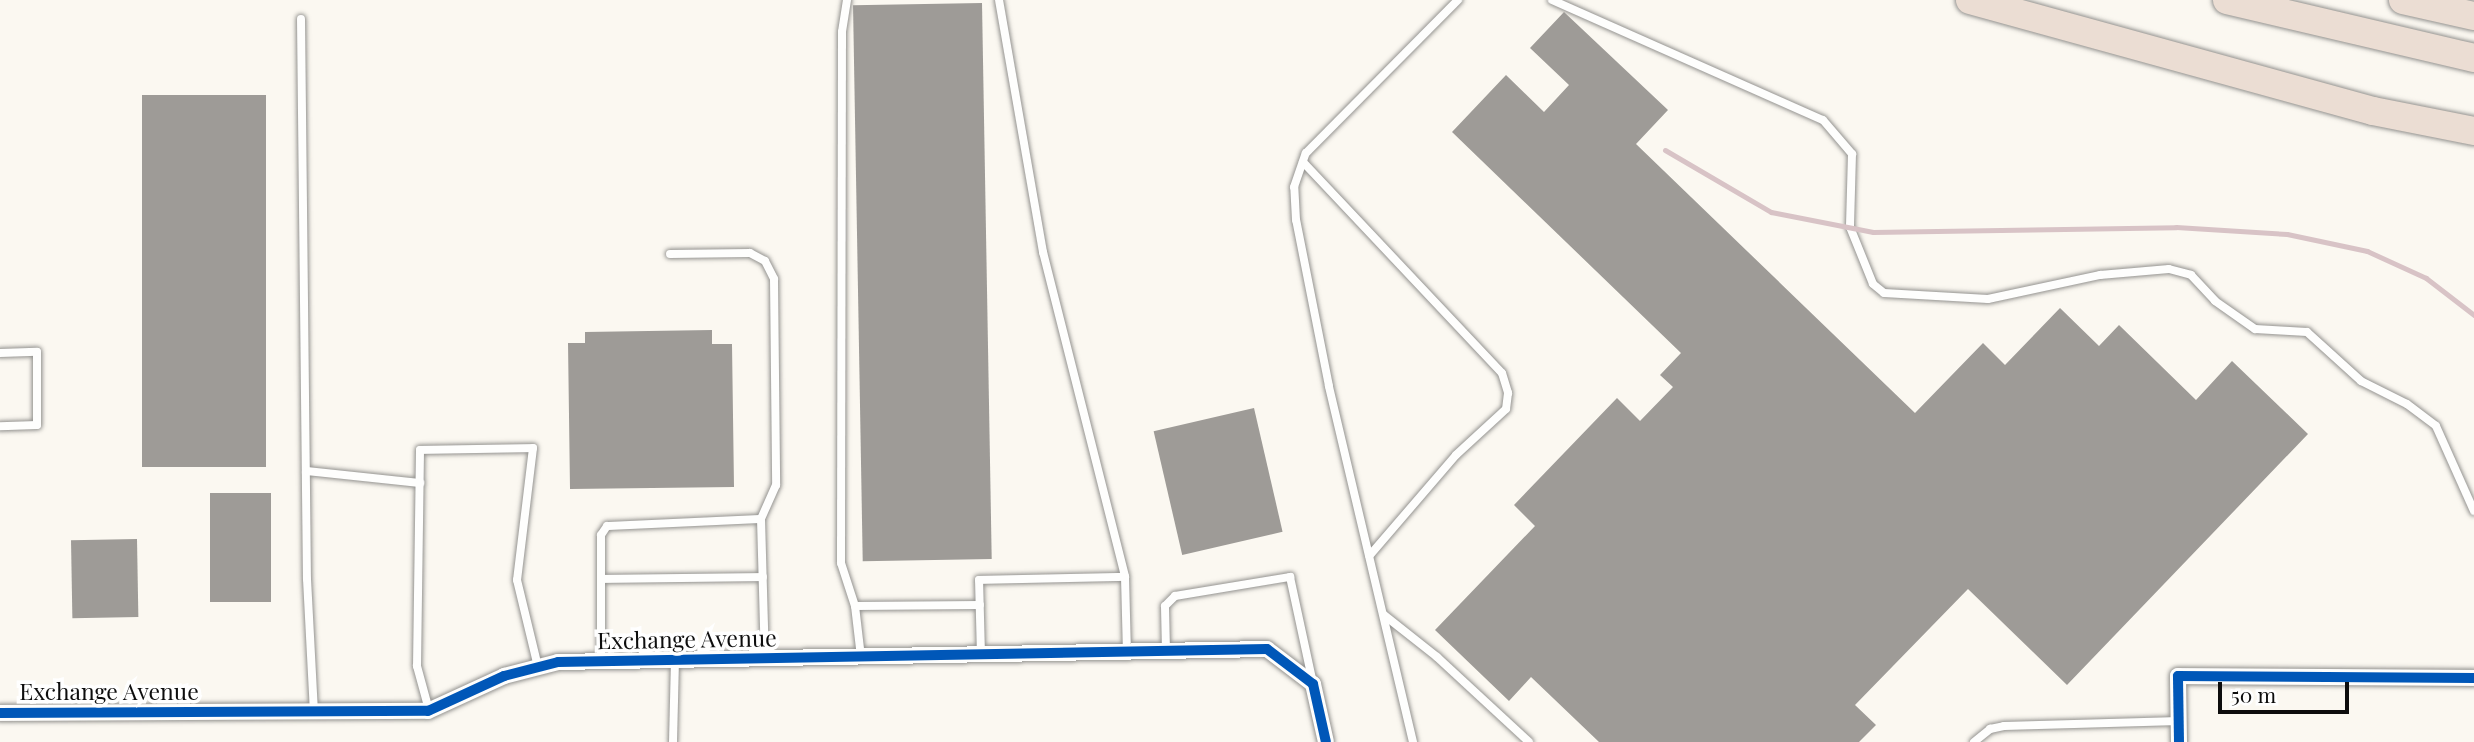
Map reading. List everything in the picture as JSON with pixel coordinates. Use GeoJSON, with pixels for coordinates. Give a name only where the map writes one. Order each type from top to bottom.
{"type":"FeatureCollection","features":[{"type":"Feature","properties":{"kind":"highway"},"geometry":{"type":"LineString","coordinates":[[1970,0],[2373,111],[2474,131]]}},
{"type":"Feature","properties":{"kind":"highway"},"geometry":{"type":"LineString","coordinates":[[2227,0],[2474,58]]}},
{"type":"Feature","properties":{"kind":"highway"},"geometry":{"type":"LineString","coordinates":[[2403,0],[2474,16]]}},
{"type":"Feature","properties":{"kind":"street","name":"Exchange Avenue"},"geometry":{"type":"LineString","coordinates":[[0,713],[429,710],[504,676],[538,667],[675,660],[1268,649],[1313,684]]}},
{"type":"Feature","properties":{"kind":"street"},"geometry":{"type":"LineString","coordinates":[[2179,742],[2178,676],[2474,678]]}},
{"type":"Feature","properties":{"kind":"street"},"geometry":{"type":"LineString","coordinates":[[1313,684],[1326,742]]}},
{"type":"Feature","properties":{"kind":"lane"},"geometry":{"type":"LineString","coordinates":[[847,0],[842,32],[841,563],[855,606],[861,657]]}},
{"type":"Feature","properties":{"kind":"lane"},"geometry":{"type":"LineString","coordinates":[[999,0],[1043,252],[1125,577],[1127,652]]}},
{"type":"Feature","properties":{"kind":"lane"},"geometry":{"type":"LineString","coordinates":[[1413,742],[1369,556],[1296,220],[1294,187],[1306,153],[1458,0]]}},
{"type":"Feature","properties":{"kind":"lane"},"geometry":{"type":"LineString","coordinates":[[1552,0],[1823,120],[1852,154],[1850,227],[1873,284],[1884,293],[1988,299],[2100,275],[2169,269],[2191,275],[2215,301],[2255,329],[2307,332],[2361,381],[2407,404],[2436,426],[2474,511]]}},
{"type":"Feature","properties":{"kind":"lane"},"geometry":{"type":"LineString","coordinates":[[301,19],[306,471],[314,712]]}},
{"type":"Feature","properties":{"kind":"lane"},"geometry":{"type":"LineString","coordinates":[[1303,162],[1502,373],[1508,393],[1506,409],[1456,455],[1369,556]]}},
{"type":"Feature","properties":{"kind":"lane"},"geometry":{"type":"LineString","coordinates":[[670,254],[750,253],[765,261],[774,279],[776,485],[761,519],[765,659]]}},
{"type":"Feature","properties":{"kind":"lane"},"geometry":{"type":"LineString","coordinates":[[0,353],[37,352],[37,425],[0,426]]}},
{"type":"Feature","properties":{"kind":"lane"},"geometry":{"type":"LineString","coordinates":[[429,710],[417,666],[420,450],[533,448],[517,580],[538,667]]}},
{"type":"Feature","properties":{"kind":"lane"},"geometry":{"type":"LineString","coordinates":[[306,471],[420,483]]}},
{"type":"Feature","properties":{"kind":"lane"},"geometry":{"type":"LineString","coordinates":[[601,662],[601,535],[607,526],[761,519]]}},
{"type":"Feature","properties":{"kind":"lane"},"geometry":{"type":"LineString","coordinates":[[601,579],[763,577]]}},
{"type":"Feature","properties":{"kind":"lane"},"geometry":{"type":"LineString","coordinates":[[981,654],[979,580],[1125,577]]}},
{"type":"Feature","properties":{"kind":"lane"},"geometry":{"type":"LineString","coordinates":[[1166,651],[1165,606],[1175,596],[1290,577],[1313,684]]}},
{"type":"Feature","properties":{"kind":"lane"},"geometry":{"type":"LineString","coordinates":[[855,606],[980,605]]}},
{"type":"Feature","properties":{"kind":"lane"},"geometry":{"type":"LineString","coordinates":[[1384,615],[1529,742]]}},
{"type":"Feature","properties":{"kind":"lane"},"geometry":{"type":"LineString","coordinates":[[673,742],[675,660]]}},
{"type":"Feature","properties":{"kind":"lane"},"geometry":{"type":"LineString","coordinates":[[1974,742],[1990,729],[2004,726],[2179,722]]}},
{"type":"Feature","properties":{"kind":"building"},"geometry":{"type":"Polygon","coordinates":[[[982,3],[992,559],[863,561],[853,5],[982,3]]]}},
{"type":"Feature","properties":{"kind":"building"},"geometry":{"type":"Polygon","coordinates":[[[1564,12],[1668,110],[1636,144],[1915,413],[1983,343],[2005,365],[2060,308],[2099,346],[2119,325],[2196,400],[2232,361],[2308,434],[2067,685],[1968,589],[1855,705],[1876,725],[1859,742],[1599,742],[1531,677],[1509,701],[1435,630],[1535,526],[1514,505],[1617,398],[1640,421],[1673,387],[1660,375],[1681,353],[1452,132],[1506,75],[1544,112],[1569,85],[1530,48],[1564,12]]]}},
{"type":"Feature","properties":{"kind":"building"},"geometry":{"type":"Polygon","coordinates":[[[142,95],[266,95],[266,467],[142,467],[142,95]]]}},
{"type":"Feature","properties":{"kind":"building"},"geometry":{"type":"Polygon","coordinates":[[[712,330],[712,344],[732,344],[734,487],[570,489],[568,343],[585,343],[585,332],[712,330]]]}},
{"type":"Feature","properties":{"kind":"building"},"geometry":{"type":"Polygon","coordinates":[[[1254,408],[1283,532],[1182,555],[1154,431],[1254,408]]]}},
{"type":"Feature","properties":{"kind":"building"},"geometry":{"type":"Polygon","coordinates":[[[210,493],[271,493],[271,602],[210,602],[210,493]]]}},
{"type":"Feature","properties":{"kind":"building"},"geometry":{"type":"Polygon","coordinates":[[[137,539],[138,617],[72,618],[71,540],[137,539]]]}},
{"type":"Feature","properties":{"kind":"railway"},"geometry":{"type":"LineString","coordinates":[[1665,150],[1771,212],[1873,232],[2176,227],[2287,234],[2367,251],[2426,278],[2474,315]]}},
{"type":"Feature","properties":{"kind":"cycle path"},"geometry":{"type":"LineString","coordinates":[[0,713],[428,711],[504,676],[558,662],[1267,649],[1313,684],[1326,742]]}},
{"type":"Feature","properties":{"kind":"cycle path"},"geometry":{"type":"LineString","coordinates":[[2179,742],[2178,676],[2474,678]]}}]}
